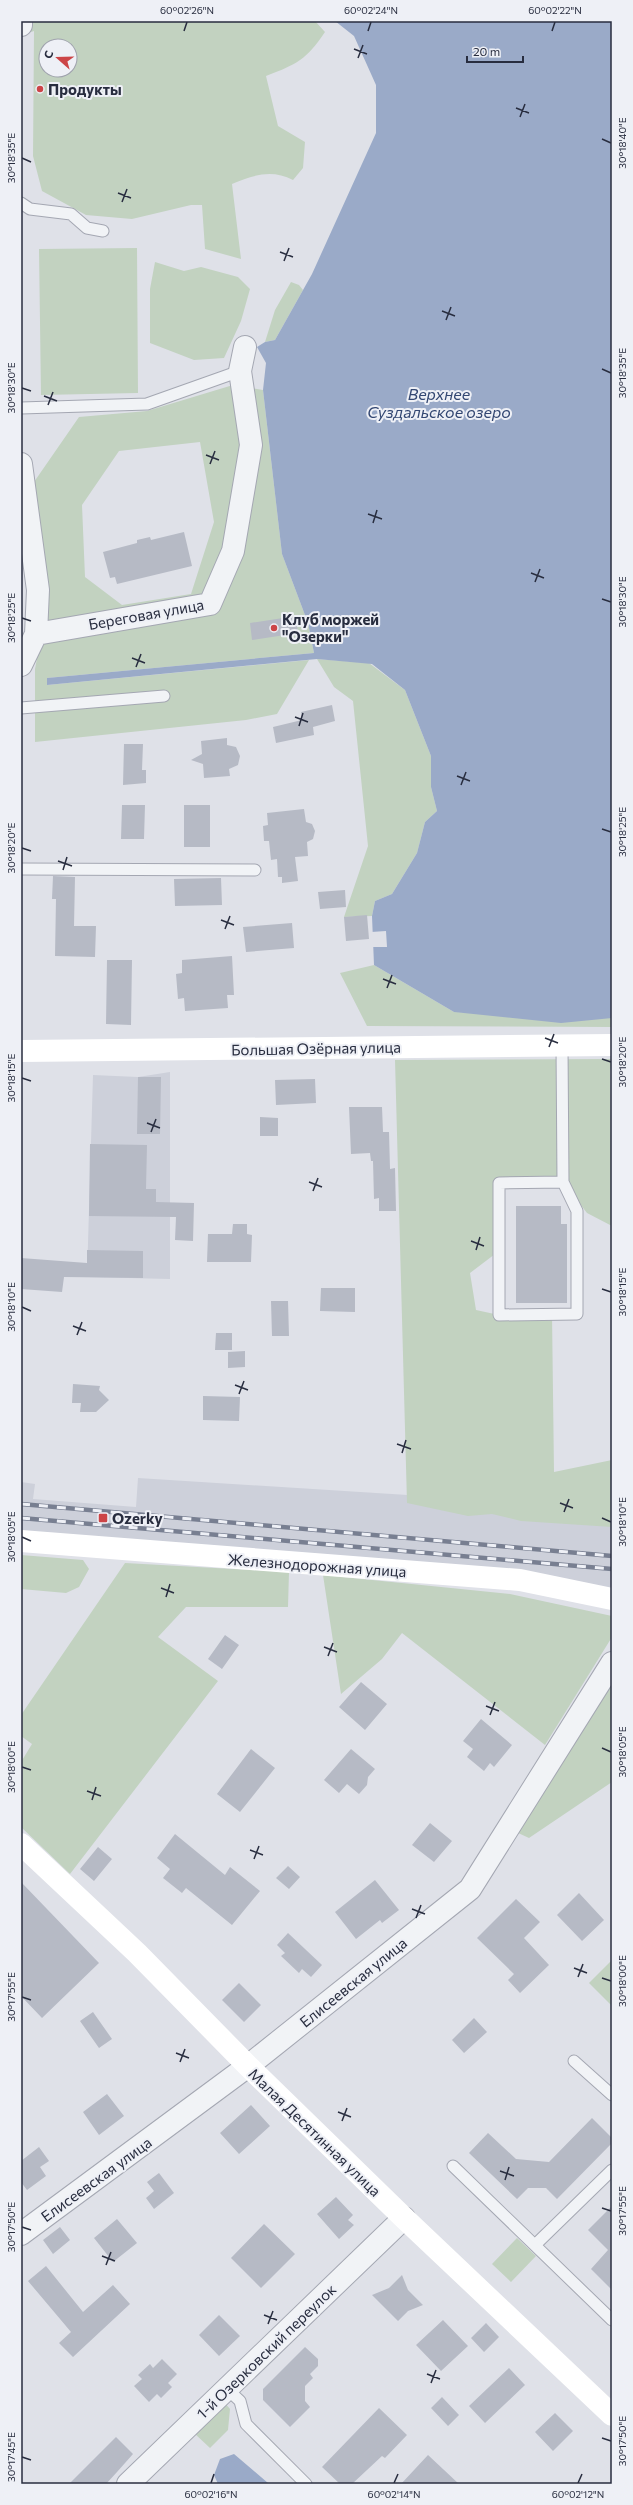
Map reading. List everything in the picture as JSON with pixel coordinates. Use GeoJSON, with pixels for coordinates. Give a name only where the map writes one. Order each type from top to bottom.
{"type":"FeatureCollection","features":[{"type":"Feature","properties":{"kind":"street","name":"Береговая улица"},"geometry":{"type":"LineString","coordinates":[[36,634],[210,604],[233,551],[251,445],[240,370],[244,347]]}},
{"type":"Feature","properties":{"kind":"street"},"geometry":{"type":"LineString","coordinates":[[21,464],[38,590],[36,634],[21,665]]}},
{"type":"Feature","properties":{"kind":"street","name":"Большая Озёрная улица"},"geometry":{"type":"LineString","coordinates":[[21,1051],[612,1045]]}},
{"type":"Feature","properties":{"kind":"street","name":"Железнодорожная улица"},"geometry":{"type":"LineString","coordinates":[[21,1541],[520,1580],[612,1599]]}},
{"type":"Feature","properties":{"kind":"street","name":"Елисеевская улица"},"geometry":{"type":"LineString","coordinates":[[21,2234],[248,2066],[470,1889],[612,1663]]}},
{"type":"Feature","properties":{"kind":"street","name":"Малая Десятинная улица"},"geometry":{"type":"LineString","coordinates":[[21,1844],[137,1953],[248,2066],[404,2218],[612,2415]]}},
{"type":"Feature","properties":{"kind":"street","name":"1-й Озерковский переулок"},"geometry":{"type":"LineString","coordinates":[[128,2484],[404,2218]]}},
{"type":"Feature","properties":{"kind":"lane"},"geometry":{"type":"LineString","coordinates":[[21,203],[30,209],[71,214],[87,228],[103,231]]}},
{"type":"Feature","properties":{"kind":"lane"},"geometry":{"type":"LineString","coordinates":[[21,408],[147,404],[240,370]]}},
{"type":"Feature","properties":{"kind":"lane"},"geometry":{"type":"LineString","coordinates":[[21,708],[164,696]]}},
{"type":"Feature","properties":{"kind":"lane"},"geometry":{"type":"LineString","coordinates":[[21,869],[255,870]]}},
{"type":"Feature","properties":{"kind":"lane"},"geometry":{"type":"LineString","coordinates":[[562,1046],[564,1182],[577,1211],[577,1314],[499,1315],[499,1183],[564,1182]]}},
{"type":"Feature","properties":{"kind":"lane"},"geometry":{"type":"LineString","coordinates":[[574,2061],[612,2095]]}},
{"type":"Feature","properties":{"kind":"lane"},"geometry":{"type":"LineString","coordinates":[[453,2166],[612,2320]]}},
{"type":"Feature","properties":{"kind":"lane"},"geometry":{"type":"LineString","coordinates":[[535,2245],[612,2170]]}},
{"type":"Feature","properties":{"kind":"lane"},"geometry":{"type":"LineString","coordinates":[[226,2388],[240,2401],[246,2424],[306,2484]]}},
{"type":"Feature","properties":{"kind":"shaded area"},"geometry":{"type":"Polygon","coordinates":[[[170,1072],[170,1279],[87,1277],[93,1075],[138,1077],[170,1072]]]}},
{"type":"Feature","properties":{"kind":"shaded area"},"geometry":{"type":"Polygon","coordinates":[[[138,1478],[612,1508],[612,1594],[21,1535],[21,1482],[35,1484],[33,1499],[136,1507],[138,1478]]]}},
{"type":"Feature","properties":{"kind":"green space"},"geometry":{"type":"Polygon","coordinates":[[[32,21],[315,21],[325,32],[312,49],[300,60],[286,68],[266,76],[278,126],[305,142],[303,168],[293,180],[278,175],[262,174],[232,184],[241,259],[205,249],[202,205],[191,205],[132,219],[86,215],[42,191],[33,156],[34,31],[31,32],[32,21]]]}},
{"type":"Feature","properties":{"kind":"green space"},"geometry":{"type":"Polygon","coordinates":[[[137,248],[138,393],[41,395],[39,249],[137,248]]]}},
{"type":"Feature","properties":{"kind":"green space"},"geometry":{"type":"Polygon","coordinates":[[[155,262],[184,271],[201,267],[238,277],[250,289],[241,321],[224,358],[194,360],[150,343],[150,289],[155,262]]]}},
{"type":"Feature","properties":{"kind":"green space"},"geometry":{"type":"Polygon","coordinates":[[[291,282],[299,285],[303,290],[275,340],[265,342],[275,310],[291,282]]]}},
{"type":"Feature","properties":{"kind":"green space"},"geometry":{"type":"Polygon","coordinates":[[[233,385],[263,390],[282,554],[308,623],[314,653],[47,678],[47,685],[309,660],[277,714],[246,720],[35,742],[35,669],[40,643],[34,482],[79,417],[147,411],[233,385]],[[200,442],[119,451],[82,505],[85,577],[122,605],[191,594],[214,522],[200,442]]]}},
{"type":"Feature","properties":{"kind":"green space"},"geometry":{"type":"Polygon","coordinates":[[[317,659],[369,663],[405,690],[431,756],[431,787],[437,811],[425,822],[417,853],[392,894],[375,901],[372,916],[344,917],[368,846],[353,701],[334,687],[317,659]]]}},
{"type":"Feature","properties":{"kind":"green space"},"geometry":{"type":"Polygon","coordinates":[[[374,965],[454,1012],[612,1016],[612,1027],[367,1026],[340,973],[374,965]]]}},
{"type":"Feature","properties":{"kind":"green space"},"geometry":{"type":"Polygon","coordinates":[[[612,1059],[610,1072],[612,1226],[587,1213],[563,1182],[499,1183],[499,1251],[470,1273],[476,1310],[499,1315],[552,1314],[554,1472],[612,1460],[612,1527],[521,1521],[492,1514],[468,1516],[407,1503],[395,1060],[612,1059]]]}},
{"type":"Feature","properties":{"kind":"green space"},"geometry":{"type":"Polygon","coordinates":[[[21,1555],[83,1560],[89,1569],[79,1587],[66,1593],[21,1589],[21,1555]]]}},
{"type":"Feature","properties":{"kind":"green space"},"geometry":{"type":"Polygon","coordinates":[[[125,1563],[289,1572],[288,1607],[186,1607],[158,1637],[218,1681],[70,1874],[21,1827],[21,1762],[32,1744],[21,1736],[21,1715],[125,1563]]]}},
{"type":"Feature","properties":{"kind":"green space"},"geometry":{"type":"Polygon","coordinates":[[[323,1575],[510,1594],[612,1616],[612,1637],[545,1745],[402,1633],[382,1659],[341,1694],[323,1575]]]}},
{"type":"Feature","properties":{"kind":"green space"},"geometry":{"type":"Polygon","coordinates":[[[612,1679],[612,1782],[529,1838],[516,1832],[612,1679]]]}},
{"type":"Feature","properties":{"kind":"green space"},"geometry":{"type":"Polygon","coordinates":[[[612,1960],[612,2006],[589,1983],[612,1960]]]}},
{"type":"Feature","properties":{"kind":"green space"},"geometry":{"type":"Polygon","coordinates":[[[517,2238],[536,2256],[511,2282],[492,2264],[517,2238]]]}},
{"type":"Feature","properties":{"kind":"green space"},"geometry":{"type":"Polygon","coordinates":[[[224,2402],[230,2409],[228,2430],[210,2448],[194,2433],[224,2402]]]}},
{"type":"Feature","properties":{"kind":"water","name":"Верхнее Суздальское озеро"},"geometry":{"type":"Polygon","coordinates":[[[335,21],[612,21],[612,1018],[561,1023],[454,1012],[374,965],[372,916],[375,901],[392,894],[417,853],[425,822],[437,811],[431,787],[431,756],[405,690],[372,664],[317,659],[47,685],[47,678],[314,653],[308,623],[282,554],[263,390],[266,363],[257,347],[265,342],[275,340],[312,274],[376,133],[376,85],[354,36],[335,21]]]}},
{"type":"Feature","properties":{"kind":"water"},"geometry":{"type":"Polygon","coordinates":[[[234,2454],[268,2484],[218,2484],[214,2475],[220,2459],[234,2454]]]}},
{"type":"Feature","properties":{"kind":"pier"},"geometry":{"type":"Polygon","coordinates":[[[386,931],[387,947],[371,947],[371,932],[386,931]]]}},
{"type":"Feature","properties":{"kind":"building"},"geometry":{"type":"Polygon","coordinates":[[[184,532],[192,566],[117,584],[115,577],[110,578],[103,552],[137,543],[137,540],[150,537],[151,540],[184,532]]]}},
{"type":"Feature","properties":{"kind":"building","name":"Клуб моржей \"Озерки\""},"geometry":{"type":"Polygon","coordinates":[[[296,616],[298,633],[252,640],[250,623],[296,616]]]}},
{"type":"Feature","properties":{"kind":"building"},"geometry":{"type":"Polygon","coordinates":[[[332,705],[335,721],[313,727],[314,735],[276,743],[273,727],[302,720],[301,712],[332,705]]]}},
{"type":"Feature","properties":{"kind":"building"},"geometry":{"type":"Polygon","coordinates":[[[227,738],[227,745],[236,747],[240,756],[238,765],[229,769],[230,776],[204,778],[203,764],[191,760],[202,754],[201,741],[227,738]]]}},
{"type":"Feature","properties":{"kind":"building"},"geometry":{"type":"Polygon","coordinates":[[[124,744],[143,744],[142,770],[146,770],[146,783],[123,785],[124,744]]]}},
{"type":"Feature","properties":{"kind":"building"},"geometry":{"type":"Polygon","coordinates":[[[122,805],[145,805],[144,839],[121,839],[122,805]]]}},
{"type":"Feature","properties":{"kind":"building"},"geometry":{"type":"Polygon","coordinates":[[[184,805],[210,805],[210,847],[184,847],[184,805]]]}},
{"type":"Feature","properties":{"kind":"building"},"geometry":{"type":"Polygon","coordinates":[[[304,809],[306,822],[312,824],[315,831],[313,839],[307,842],[308,856],[295,857],[298,881],[282,883],[282,877],[278,877],[277,859],[271,860],[269,841],[264,841],[263,826],[268,825],[267,813],[304,809]]]}},
{"type":"Feature","properties":{"kind":"building"},"geometry":{"type":"Polygon","coordinates":[[[53,876],[75,877],[74,926],[96,926],[95,957],[55,956],[56,899],[52,899],[53,876]]]}},
{"type":"Feature","properties":{"kind":"building"},"geometry":{"type":"Polygon","coordinates":[[[221,878],[222,905],[175,906],[174,879],[221,878]]]}},
{"type":"Feature","properties":{"kind":"building"},"geometry":{"type":"Polygon","coordinates":[[[345,890],[346,907],[320,909],[318,892],[345,890]]]}},
{"type":"Feature","properties":{"kind":"building"},"geometry":{"type":"Polygon","coordinates":[[[367,915],[369,939],[346,941],[344,917],[367,915]]]}},
{"type":"Feature","properties":{"kind":"building"},"geometry":{"type":"Polygon","coordinates":[[[292,923],[294,948],[246,952],[243,927],[292,923]]]}},
{"type":"Feature","properties":{"kind":"building"},"geometry":{"type":"Polygon","coordinates":[[[232,956],[234,995],[227,995],[228,1008],[185,1011],[184,998],[178,999],[176,974],[182,973],[182,960],[232,956]]]}},
{"type":"Feature","properties":{"kind":"building"},"geometry":{"type":"Polygon","coordinates":[[[107,960],[132,960],[131,1025],[106,1024],[107,960]]]}},
{"type":"Feature","properties":{"kind":"building"},"geometry":{"type":"Polygon","coordinates":[[[138,1077],[161,1077],[160,1134],[137,1134],[138,1077]]]}},
{"type":"Feature","properties":{"kind":"building"},"geometry":{"type":"Polygon","coordinates":[[[315,1079],[316,1103],[276,1105],[275,1080],[315,1079]]]}},
{"type":"Feature","properties":{"kind":"building"},"geometry":{"type":"Polygon","coordinates":[[[349,1107],[382,1107],[383,1132],[389,1132],[390,1169],[395,1168],[396,1211],[379,1211],[379,1198],[374,1199],[373,1161],[371,1161],[370,1153],[351,1154],[349,1107]]]}},
{"type":"Feature","properties":{"kind":"building"},"geometry":{"type":"Polygon","coordinates":[[[260,1117],[278,1118],[278,1136],[260,1136],[260,1117]]]}},
{"type":"Feature","properties":{"kind":"building"},"geometry":{"type":"Polygon","coordinates":[[[90,1144],[147,1145],[146,1189],[156,1189],[156,1202],[194,1203],[193,1241],[175,1240],[176,1217],[89,1216],[90,1144]]]}},
{"type":"Feature","properties":{"kind":"building"},"geometry":{"type":"Polygon","coordinates":[[[516,1206],[561,1206],[561,1224],[567,1224],[567,1303],[516,1303],[516,1206]]]}},
{"type":"Feature","properties":{"kind":"building"},"geometry":{"type":"Polygon","coordinates":[[[233,1224],[247,1224],[247,1234],[252,1235],[251,1262],[207,1262],[208,1234],[232,1234],[233,1224]]]}},
{"type":"Feature","properties":{"kind":"building"},"geometry":{"type":"Polygon","coordinates":[[[87,1250],[143,1251],[143,1278],[64,1277],[62,1292],[21,1289],[21,1258],[87,1263],[87,1250]]]}},
{"type":"Feature","properties":{"kind":"building"},"geometry":{"type":"Polygon","coordinates":[[[321,1288],[355,1288],[355,1312],[320,1311],[321,1288]]]}},
{"type":"Feature","properties":{"kind":"building"},"geometry":{"type":"Polygon","coordinates":[[[271,1301],[288,1301],[289,1336],[272,1336],[271,1301]]]}},
{"type":"Feature","properties":{"kind":"building"},"geometry":{"type":"Polygon","coordinates":[[[216,1333],[232,1333],[232,1350],[215,1350],[216,1333]]]}},
{"type":"Feature","properties":{"kind":"building"},"geometry":{"type":"Polygon","coordinates":[[[245,1351],[245,1367],[228,1368],[228,1352],[245,1351]]]}},
{"type":"Feature","properties":{"kind":"building"},"geometry":{"type":"Polygon","coordinates":[[[73,1384],[100,1386],[99,1390],[109,1400],[96,1412],[80,1412],[81,1403],[72,1403],[73,1384]]]}},
{"type":"Feature","properties":{"kind":"building"},"geometry":{"type":"Polygon","coordinates":[[[203,1396],[240,1397],[239,1421],[203,1420],[203,1396]]]}},
{"type":"Feature","properties":{"kind":"building"},"geometry":{"type":"Polygon","coordinates":[[[225,1635],[239,1645],[222,1669],[208,1659],[225,1635]]]}},
{"type":"Feature","properties":{"kind":"building"},"geometry":{"type":"Polygon","coordinates":[[[361,1682],[387,1704],[365,1730],[339,1707],[361,1682]]]}},
{"type":"Feature","properties":{"kind":"building"},"geometry":{"type":"Polygon","coordinates":[[[481,1719],[512,1745],[494,1767],[490,1763],[484,1771],[467,1757],[473,1749],[463,1741],[481,1719]]]}},
{"type":"Feature","properties":{"kind":"building"},"geometry":{"type":"Polygon","coordinates":[[[251,1749],[275,1768],[240,1812],[217,1794],[251,1749]]]}},
{"type":"Feature","properties":{"kind":"building"},"geometry":{"type":"Polygon","coordinates":[[[351,1749],[375,1769],[368,1777],[367,1785],[359,1794],[347,1784],[339,1793],[324,1780],[351,1749]]]}},
{"type":"Feature","properties":{"kind":"building"},"geometry":{"type":"Polygon","coordinates":[[[430,1823],[452,1841],[434,1862],[412,1845],[430,1823]]]}},
{"type":"Feature","properties":{"kind":"building"},"geometry":{"type":"Polygon","coordinates":[[[175,1834],[225,1875],[230,1867],[260,1891],[232,1925],[186,1888],[182,1893],[163,1878],[170,1869],[157,1858],[175,1834]]]}},
{"type":"Feature","properties":{"kind":"building"},"geometry":{"type":"Polygon","coordinates":[[[98,1847],[112,1859],[94,1881],[80,1869],[98,1847]]]}},
{"type":"Feature","properties":{"kind":"building"},"geometry":{"type":"Polygon","coordinates":[[[288,1866],[300,1877],[289,1889],[276,1878],[288,1866]]]}},
{"type":"Feature","properties":{"kind":"building"},"geometry":{"type":"Polygon","coordinates":[[[375,1880],[399,1910],[382,1923],[380,1920],[356,1939],[335,1912],[375,1880]]]}},
{"type":"Feature","properties":{"kind":"building"},"geometry":{"type":"Polygon","coordinates":[[[21,1882],[99,1963],[42,2018],[21,1996],[21,1882]]]}},
{"type":"Feature","properties":{"kind":"building"},"geometry":{"type":"Polygon","coordinates":[[[579,1893],[604,1920],[582,1941],[557,1915],[579,1893]]]}},
{"type":"Feature","properties":{"kind":"building"},"geometry":{"type":"Polygon","coordinates":[[[516,1899],[540,1922],[524,1938],[549,1965],[520,1993],[508,1980],[514,1974],[477,1938],[516,1899]]]}},
{"type":"Feature","properties":{"kind":"building"},"geometry":{"type":"Polygon","coordinates":[[[288,1933],[322,1965],[311,1977],[302,1969],[299,1973],[281,1956],[285,1953],[277,1945],[288,1933]]]}},
{"type":"Feature","properties":{"kind":"building"},"geometry":{"type":"Polygon","coordinates":[[[239,1983],[261,2005],[244,2022],[222,2000],[239,1983]]]}},
{"type":"Feature","properties":{"kind":"building"},"geometry":{"type":"Polygon","coordinates":[[[93,2012],[112,2039],[99,2048],[80,2021],[93,2012]]]}},
{"type":"Feature","properties":{"kind":"building"},"geometry":{"type":"Polygon","coordinates":[[[474,2018],[487,2032],[464,2053],[452,2040],[474,2018]]]}},
{"type":"Feature","properties":{"kind":"building"},"geometry":{"type":"Polygon","coordinates":[[[107,2094],[124,2116],[99,2135],[83,2112],[107,2094]]]}},
{"type":"Feature","properties":{"kind":"building"},"geometry":{"type":"Polygon","coordinates":[[[251,2105],[270,2126],[239,2154],[220,2133],[251,2105]]]}},
{"type":"Feature","properties":{"kind":"building"},"geometry":{"type":"Polygon","coordinates":[[[592,2118],[612,2138],[612,2143],[557,2199],[546,2188],[528,2188],[517,2199],[469,2153],[488,2133],[516,2159],[549,2162],[592,2118]]]}},
{"type":"Feature","properties":{"kind":"building"},"geometry":{"type":"Polygon","coordinates":[[[39,2147],[49,2161],[40,2167],[46,2176],[27,2190],[21,2182],[21,2161],[39,2147]]]}},
{"type":"Feature","properties":{"kind":"building"},"geometry":{"type":"Polygon","coordinates":[[[159,2173],[174,2193],[154,2209],[146,2198],[154,2191],[147,2182],[159,2173]]]}},
{"type":"Feature","properties":{"kind":"building"},"geometry":{"type":"Polygon","coordinates":[[[336,2197],[353,2215],[348,2220],[354,2225],[339,2239],[317,2214],[336,2197]]]}},
{"type":"Feature","properties":{"kind":"building"},"geometry":{"type":"Polygon","coordinates":[[[612,2206],[612,2290],[591,2269],[608,2250],[588,2230],[612,2206]]]}},
{"type":"Feature","properties":{"kind":"building"},"geometry":{"type":"Polygon","coordinates":[[[117,2219],[137,2243],[113,2262],[94,2238],[117,2219]]]}},
{"type":"Feature","properties":{"kind":"building"},"geometry":{"type":"Polygon","coordinates":[[[264,2224],[295,2254],[261,2288],[231,2258],[264,2224]]]}},
{"type":"Feature","properties":{"kind":"building"},"geometry":{"type":"Polygon","coordinates":[[[60,2227],[70,2240],[53,2254],[43,2240],[60,2227]]]}},
{"type":"Feature","properties":{"kind":"building"},"geometry":{"type":"Polygon","coordinates":[[[46,2266],[83,2312],[113,2285],[130,2304],[73,2357],[59,2343],[71,2332],[28,2281],[46,2266]]]}},
{"type":"Feature","properties":{"kind":"building"},"geometry":{"type":"Polygon","coordinates":[[[402,2275],[408,2290],[423,2305],[408,2311],[398,2321],[372,2295],[389,2288],[402,2275]]]}},
{"type":"Feature","properties":{"kind":"building"},"geometry":{"type":"Polygon","coordinates":[[[219,2315],[240,2336],[219,2356],[199,2335],[219,2315]]]}},
{"type":"Feature","properties":{"kind":"building"},"geometry":{"type":"Polygon","coordinates":[[[443,2320],[468,2346],[441,2371],[416,2345],[443,2320]]]}},
{"type":"Feature","properties":{"kind":"building"},"geometry":{"type":"Polygon","coordinates":[[[486,2323],[499,2337],[484,2352],[471,2338],[486,2323]]]}},
{"type":"Feature","properties":{"kind":"building"},"geometry":{"type":"Polygon","coordinates":[[[305,2347],[318,2359],[318,2366],[310,2374],[313,2378],[305,2386],[305,2401],[310,2407],[290,2427],[263,2400],[263,2389],[305,2347]]]}},
{"type":"Feature","properties":{"kind":"building"},"geometry":{"type":"Polygon","coordinates":[[[162,2359],[177,2374],[168,2383],[172,2387],[161,2398],[157,2394],[149,2402],[134,2386],[142,2379],[138,2375],[150,2364],[153,2368],[162,2359]]]}},
{"type":"Feature","properties":{"kind":"building"},"geometry":{"type":"Polygon","coordinates":[[[509,2368],[525,2385],[485,2423],[469,2406],[509,2368]]]}},
{"type":"Feature","properties":{"kind":"building"},"geometry":{"type":"Polygon","coordinates":[[[442,2397],[459,2415],[448,2426],[431,2408],[442,2397]]]}},
{"type":"Feature","properties":{"kind":"building"},"geometry":{"type":"Polygon","coordinates":[[[379,2408],[407,2435],[385,2458],[382,2456],[352,2484],[340,2484],[322,2467],[379,2408]]]}},
{"type":"Feature","properties":{"kind":"building"},"geometry":{"type":"Polygon","coordinates":[[[555,2413],[573,2431],[553,2451],[535,2432],[555,2413]]]}},
{"type":"Feature","properties":{"kind":"building"},"geometry":{"type":"Polygon","coordinates":[[[116,2437],[133,2454],[106,2484],[69,2484],[116,2437]]]}},
{"type":"Feature","properties":{"kind":"building"},"geometry":{"type":"Polygon","coordinates":[[[428,2455],[459,2484],[401,2484],[428,2455]]]}},
{"type":"Feature","properties":{"kind":"railway"},"geometry":{"type":"LineString","coordinates":[[21,1504],[612,1556]]}},
{"type":"Feature","properties":{"kind":"railway"},"geometry":{"type":"LineString","coordinates":[[21,1518],[612,1569]]}},
{"type":"Feature","properties":{"kind":"place","name":"Продукты"},"geometry":{"type":"Point","coordinates":[40,89]}},
{"type":"Feature","properties":{"kind":"place","name":"Клуб моржей \"Озерки\""},"geometry":{"type":"Point","coordinates":[274,628]}},
{"type":"Feature","properties":{"kind":"place","name":"Ozerky"},"geometry":{"type":"Point","coordinates":[103,1518]}}]}
